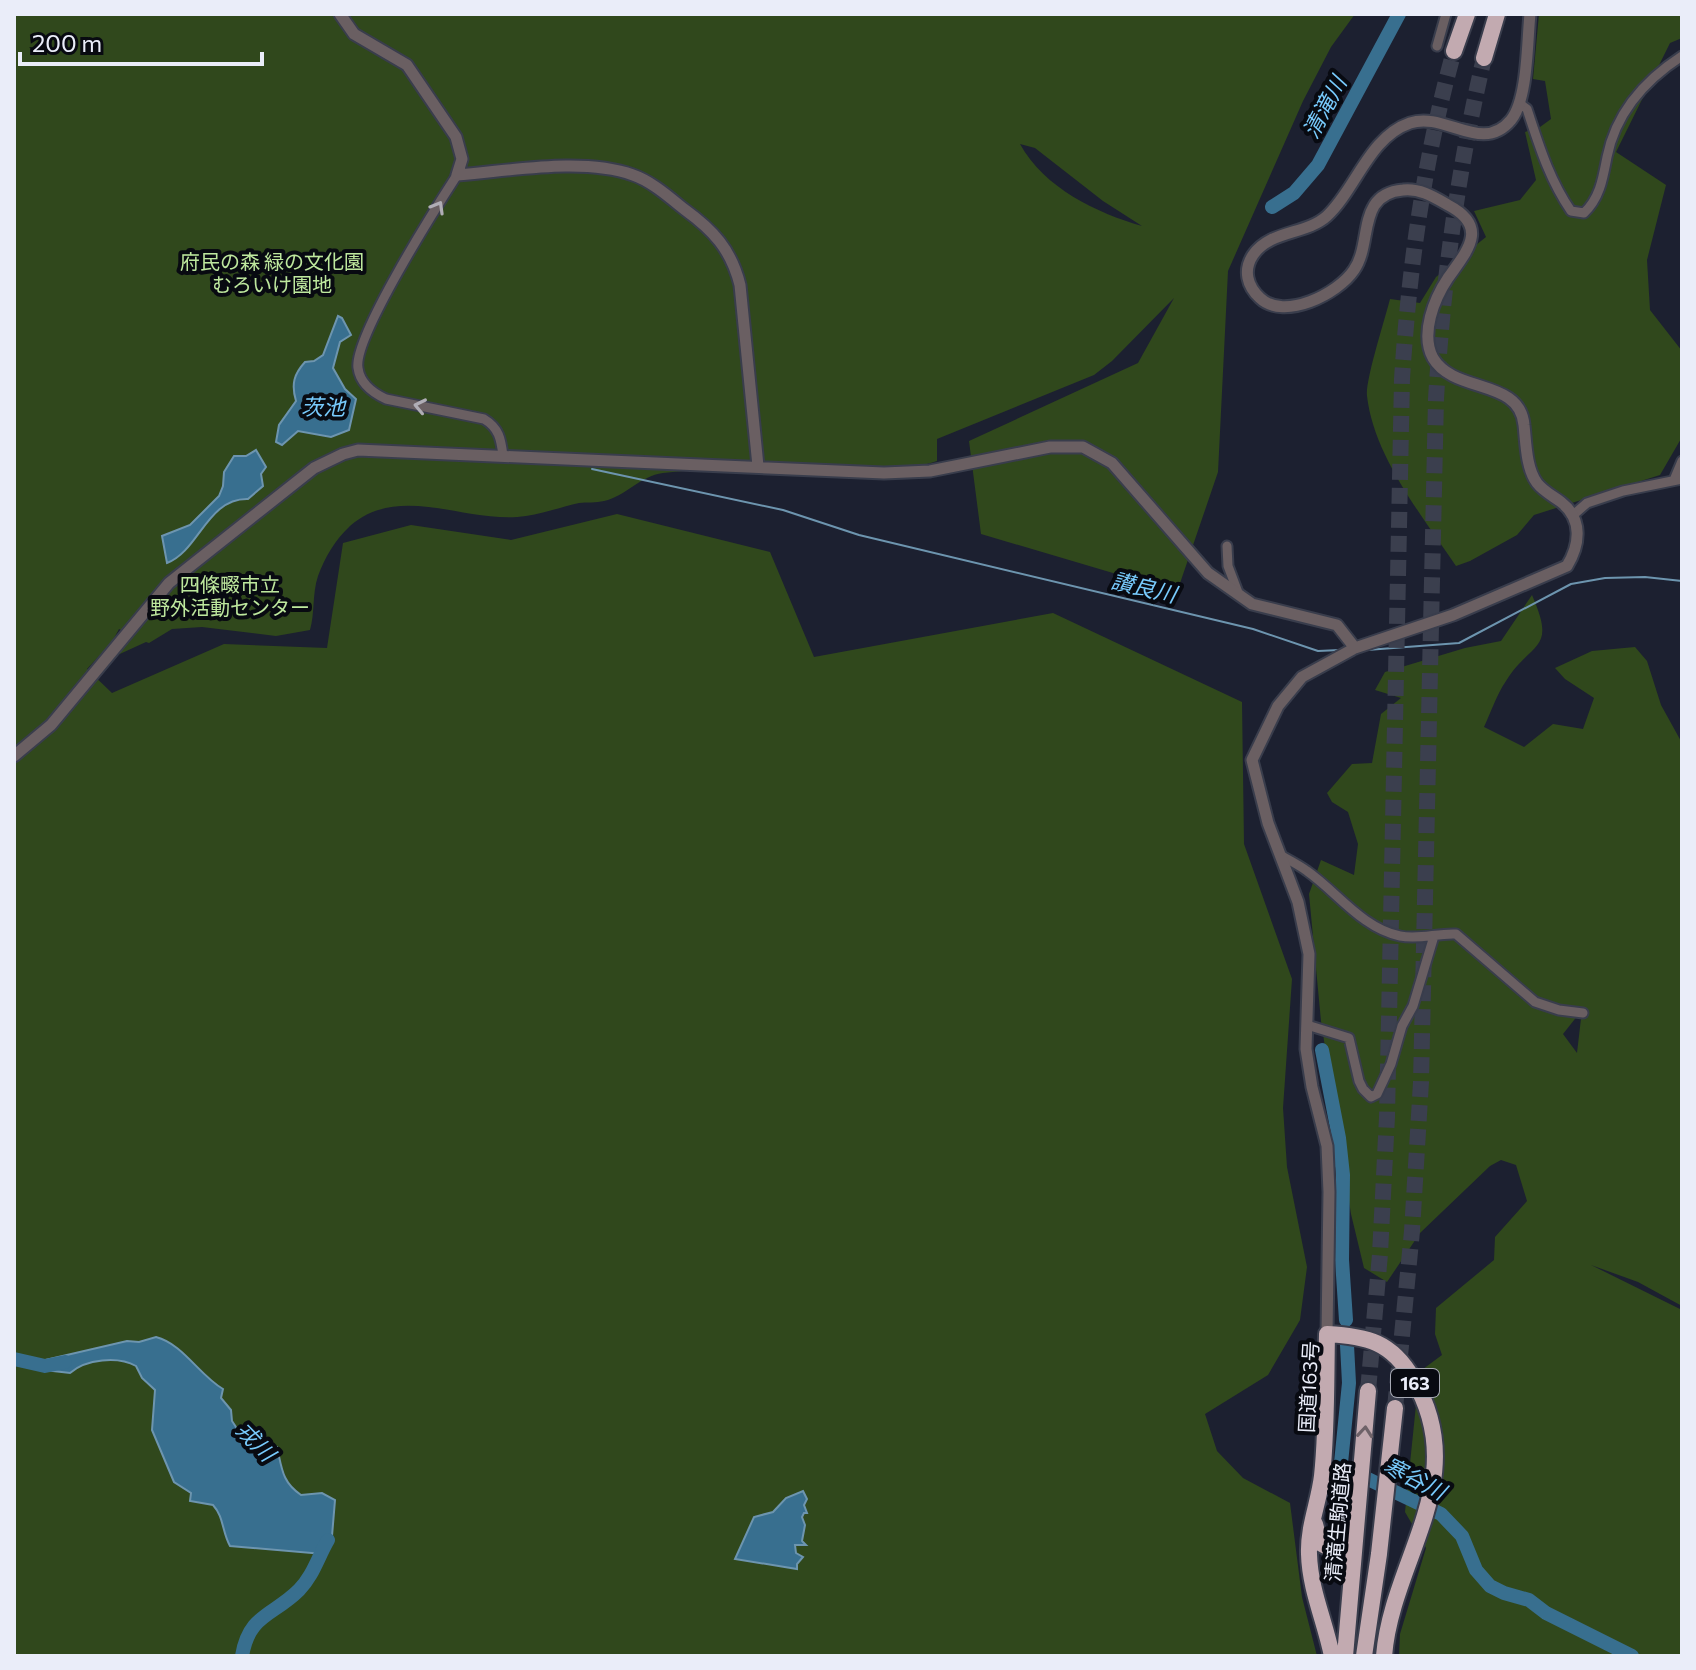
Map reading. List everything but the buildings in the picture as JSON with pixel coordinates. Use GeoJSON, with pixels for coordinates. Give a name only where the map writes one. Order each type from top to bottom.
{"type":"FeatureCollection","features":[{"type":"Feature","properties":{"kind":"highway"},"geometry":{"type":"LineString","coordinates":[[1445,48],[1467,14]]}},
{"type":"Feature","properties":{"kind":"highway"},"geometry":{"type":"LineString","coordinates":[[1484,58],[1497,14]]}},
{"type":"Feature","properties":{"kind":"highway","name":"国道163号"},"geometry":{"type":"LineString","coordinates":[[1318,1501],[1325,1449],[1327,1334],[1356,1335],[1378,1342],[1407,1369],[1418,1387],[1432,1428],[1435,1448],[1434,1487],[1393,1613],[1384,1656]]}},
{"type":"Feature","properties":{"kind":"highway","name":"清滝生駒道路"},"geometry":{"type":"LineString","coordinates":[[1345,1656],[1368,1391]]}},
{"type":"Feature","properties":{"kind":"highway","name":"163"},"geometry":{"type":"LineString","coordinates":[[1364,1656],[1388,1488],[1395,1408]]}},
{"type":"Feature","properties":{"kind":"highway","name":"163"},"geometry":{"type":"LineString","coordinates":[[1318,1501],[1315,1528],[1320,1543],[1331,1549],[1338,1548],[1350,1538],[1361,1478]]}},
{"type":"Feature","properties":{"kind":"highway","name":"163"},"geometry":{"type":"LineString","coordinates":[[1318,1501],[1309,1536],[1310,1573],[1332,1656]]}},
{"type":"Feature","properties":{"kind":"highway","name":"163"},"geometry":{"type":"LineString","coordinates":[[1374,1656],[1379,1554]]}},
{"type":"Feature","properties":{"kind":"street"},"geometry":{"type":"LineString","coordinates":[[340,14],[354,34],[407,65],[456,137],[462,159],[457,175],[372,324],[358,354],[357,368],[374,394],[386,399],[484,419],[494,426],[501,440],[503,456]]}},
{"type":"Feature","properties":{"kind":"street"},"geometry":{"type":"LineString","coordinates":[[1445,48],[1446,14]]}},
{"type":"Feature","properties":{"kind":"street"},"geometry":{"type":"LineString","coordinates":[[1327,1334],[1327,1146],[1306,1049],[1309,954],[1298,902],[1268,823],[1252,760],[1278,706],[1302,677],[1355,648],[1453,615],[1567,566],[1576,553],[1579,540],[1572,516],[1563,504],[1537,484],[1531,469],[1524,417],[1517,405],[1490,388],[1454,378],[1441,368],[1430,351],[1429,328],[1433,309],[1472,241],[1470,225],[1456,209],[1424,192],[1402,190],[1386,194],[1369,216],[1362,254],[1354,271],[1338,286],[1289,309],[1262,300],[1248,280],[1248,263],[1255,252],[1274,239],[1311,227],[1323,219],[1348,192],[1381,143],[1398,128],[1426,119],[1479,135],[1488,135],[1502,128],[1512,118],[1519,103],[1530,14]]}},
{"type":"Feature","properties":{"kind":"street"},"geometry":{"type":"LineString","coordinates":[[1519,103],[1527,109],[1547,171],[1563,199],[1571,211],[1584,213],[1597,196],[1621,115],[1644,86],[1682,56]]}},
{"type":"Feature","properties":{"kind":"street"},"geometry":{"type":"LineString","coordinates":[[457,175],[588,167],[616,170],[636,176],[708,226],[730,256],[740,285],[758,466]]}},
{"type":"Feature","properties":{"kind":"street"},"geometry":{"type":"LineString","coordinates":[[14,756],[51,725],[169,583],[314,468],[358,450],[884,473],[930,471],[1050,447],[1083,447],[1112,463],[1208,573],[1252,604],[1337,625],[1355,648]]}},
{"type":"Feature","properties":{"kind":"street"},"geometry":{"type":"LineString","coordinates":[[1572,516],[1587,503],[1678,480],[1682,461]]}},
{"type":"Feature","properties":{"kind":"street"},"geometry":{"type":"LineString","coordinates":[[1227,546],[1228,566],[1239,595]]}},
{"type":"Feature","properties":{"kind":"street"},"geometry":{"type":"LineString","coordinates":[[1280,855],[1308,872],[1376,925],[1396,935],[1456,934],[1535,1002],[1559,1010],[1583,1013]]}},
{"type":"Feature","properties":{"kind":"street"},"geometry":{"type":"LineString","coordinates":[[1307,1025],[1349,1038],[1363,1089],[1371,1097],[1377,1094],[1391,1064],[1402,1026],[1413,1006],[1434,936]]}},
{"type":"Feature","properties":{"kind":"green space"},"geometry":{"type":"Polygon","coordinates":[[[14,14],[1355,14],[1331,47],[1303,101],[1228,271],[1218,472],[1177,592],[981,534],[969,441],[1138,363],[1174,298],[1094,375],[937,439],[937,461],[902,468],[780,463],[663,473],[604,501],[579,503],[526,516],[481,515],[412,506],[390,507],[370,513],[350,526],[331,549],[316,583],[310,630],[276,636],[202,627],[172,629],[149,643],[111,658],[133,636],[119,629],[112,642],[87,669],[112,693],[224,644],[327,648],[343,543],[411,525],[511,540],[617,514],[770,552],[814,657],[1053,613],[1242,702],[1244,844],[1292,979],[1283,1108],[1287,1167],[1307,1267],[1300,1320],[1268,1375],[1205,1414],[1217,1451],[1243,1478],[1290,1503],[1302,1597],[1317,1656],[14,1656],[14,14]],[[1020,144],[1030,160],[1057,186],[1107,214],[1142,226],[1103,201],[1035,148],[1020,144]]]}},
{"type":"Feature","properties":{"kind":"green space"},"geometry":{"type":"Polygon","coordinates":[[[1539,14],[1682,14],[1682,38],[1670,43],[1616,152],[1666,185],[1647,260],[1650,310],[1682,351],[1682,437],[1660,475],[1534,515],[1517,535],[1456,566],[1390,464],[1371,419],[1367,388],[1390,299],[1420,303],[1436,277],[1486,237],[1474,211],[1520,200],[1536,180],[1525,132],[1551,119],[1545,81],[1533,79],[1539,14]]]}},
{"type":"Feature","properties":{"kind":"green space"},"geometry":{"type":"Polygon","coordinates":[[[1532,595],[1539,613],[1542,636],[1503,686],[1484,727],[1524,747],[1553,724],[1583,729],[1594,698],[1565,679],[1555,668],[1592,651],[1635,647],[1647,661],[1661,705],[1682,743],[1682,1306],[1638,1282],[1591,1265],[1682,1310],[1682,1656],[1399,1656],[1400,1634],[1426,1548],[1405,1512],[1416,1405],[1415,1375],[1442,1355],[1435,1334],[1436,1308],[1494,1260],[1495,1237],[1527,1201],[1516,1165],[1501,1160],[1490,1166],[1420,1233],[1387,1282],[1364,1268],[1351,1214],[1321,1021],[1309,894],[1321,860],[1354,875],[1358,844],[1348,812],[1332,802],[1327,793],[1352,764],[1372,763],[1381,714],[1401,698],[1375,690],[1385,672],[1465,648],[1501,641],[1532,595]],[[1582,1010],[1563,1034],[1577,1053],[1582,1010]]]}},
{"type":"Feature","properties":{"kind":"water","name":"茨池"},"geometry":{"type":"Polygon","coordinates":[[[338,316],[351,335],[340,342],[333,368],[345,389],[356,399],[349,430],[331,437],[298,431],[282,445],[276,442],[279,425],[296,401],[296,375],[305,362],[323,355],[338,316]]]}},
{"type":"Feature","properties":{"kind":"water"},"geometry":{"type":"Polygon","coordinates":[[[256,450],[266,467],[261,474],[263,486],[248,499],[223,507],[178,557],[167,563],[162,536],[190,525],[219,496],[224,472],[234,456],[246,456],[256,450]]]}},
{"type":"Feature","properties":{"kind":"water"},"geometry":{"type":"Polygon","coordinates":[[[156,1337],[174,1346],[223,1389],[221,1398],[231,1410],[232,1421],[240,1433],[252,1441],[277,1447],[284,1474],[295,1490],[301,1495],[322,1493],[335,1500],[332,1536],[323,1554],[230,1546],[213,1505],[190,1501],[191,1493],[174,1482],[152,1430],[155,1390],[142,1378],[136,1366],[102,1360],[70,1373],[45,1370],[45,1360],[156,1337]]]}},
{"type":"Feature","properties":{"kind":"water"},"geometry":{"type":"Polygon","coordinates":[[[803,1491],[807,1499],[804,1505],[807,1513],[802,1517],[805,1525],[802,1541],[806,1545],[795,1545],[796,1553],[803,1557],[797,1569],[735,1559],[754,1517],[773,1512],[786,1498],[803,1491]]]}},
{"type":"Feature","properties":{"kind":"waterway","name":"清滝川"},"geometry":{"type":"LineString","coordinates":[[1272,207],[1294,193],[1318,165],[1399,14]]}},
{"type":"Feature","properties":{"kind":"waterway","name":"讃良川"},"geometry":{"type":"LineString","coordinates":[[592,469],[783,510],[859,535],[1253,629],[1318,651],[1340,650]]}},
{"type":"Feature","properties":{"kind":"waterway","name":"讃良川"},"geometry":{"type":"LineString","coordinates":[[1367,650],[1459,643],[1571,584],[1605,578],[1645,577],[1682,581]]}},
{"type":"Feature","properties":{"kind":"waterway","name":"寒谷川"},"geometry":{"type":"LineString","coordinates":[[1322,1050],[1343,1175],[1342,1260],[1346,1320]]}},
{"type":"Feature","properties":{"kind":"waterway","name":"寒谷川"},"geometry":{"type":"LineString","coordinates":[[1347,1345],[1349,1383],[1341,1463],[1345,1468],[1441,1514],[1462,1536],[1476,1570],[1490,1586],[1529,1600],[1546,1613],[1632,1656]]}},
{"type":"Feature","properties":{"kind":"waterway","name":"戎川"},"geometry":{"type":"LineString","coordinates":[[14,1359],[45,1366],[65,1362]]}},
{"type":"Feature","properties":{"kind":"waterway","name":"戎川"},"geometry":{"type":"LineString","coordinates":[[242,1656],[250,1632],[263,1617],[304,1585],[328,1540]]}},
{"type":"Feature","properties":{"kind":"tunnel"},"geometry":{"type":"LineString","coordinates":[[1368,1391],[1380,1254],[1387,1117],[1402,379],[1419,214],[1434,132],[1454,51]]}},
{"type":"Feature","properties":{"kind":"tunnel"},"geometry":{"type":"LineString","coordinates":[[1395,1408],[1412,1231],[1421,1082],[1436,399],[1452,228],[1484,58]]}},
{"type":"Feature","properties":{"kind":"park label","name":"府民の森 緑の文化園 むろいけ園地"},"geometry":{"type":"Point","coordinates":[272,272]}},
{"type":"Feature","properties":{"kind":"park label","name":"四條畷市立 野外活動センター"},"geometry":{"type":"Point","coordinates":[230,596]}}]}
